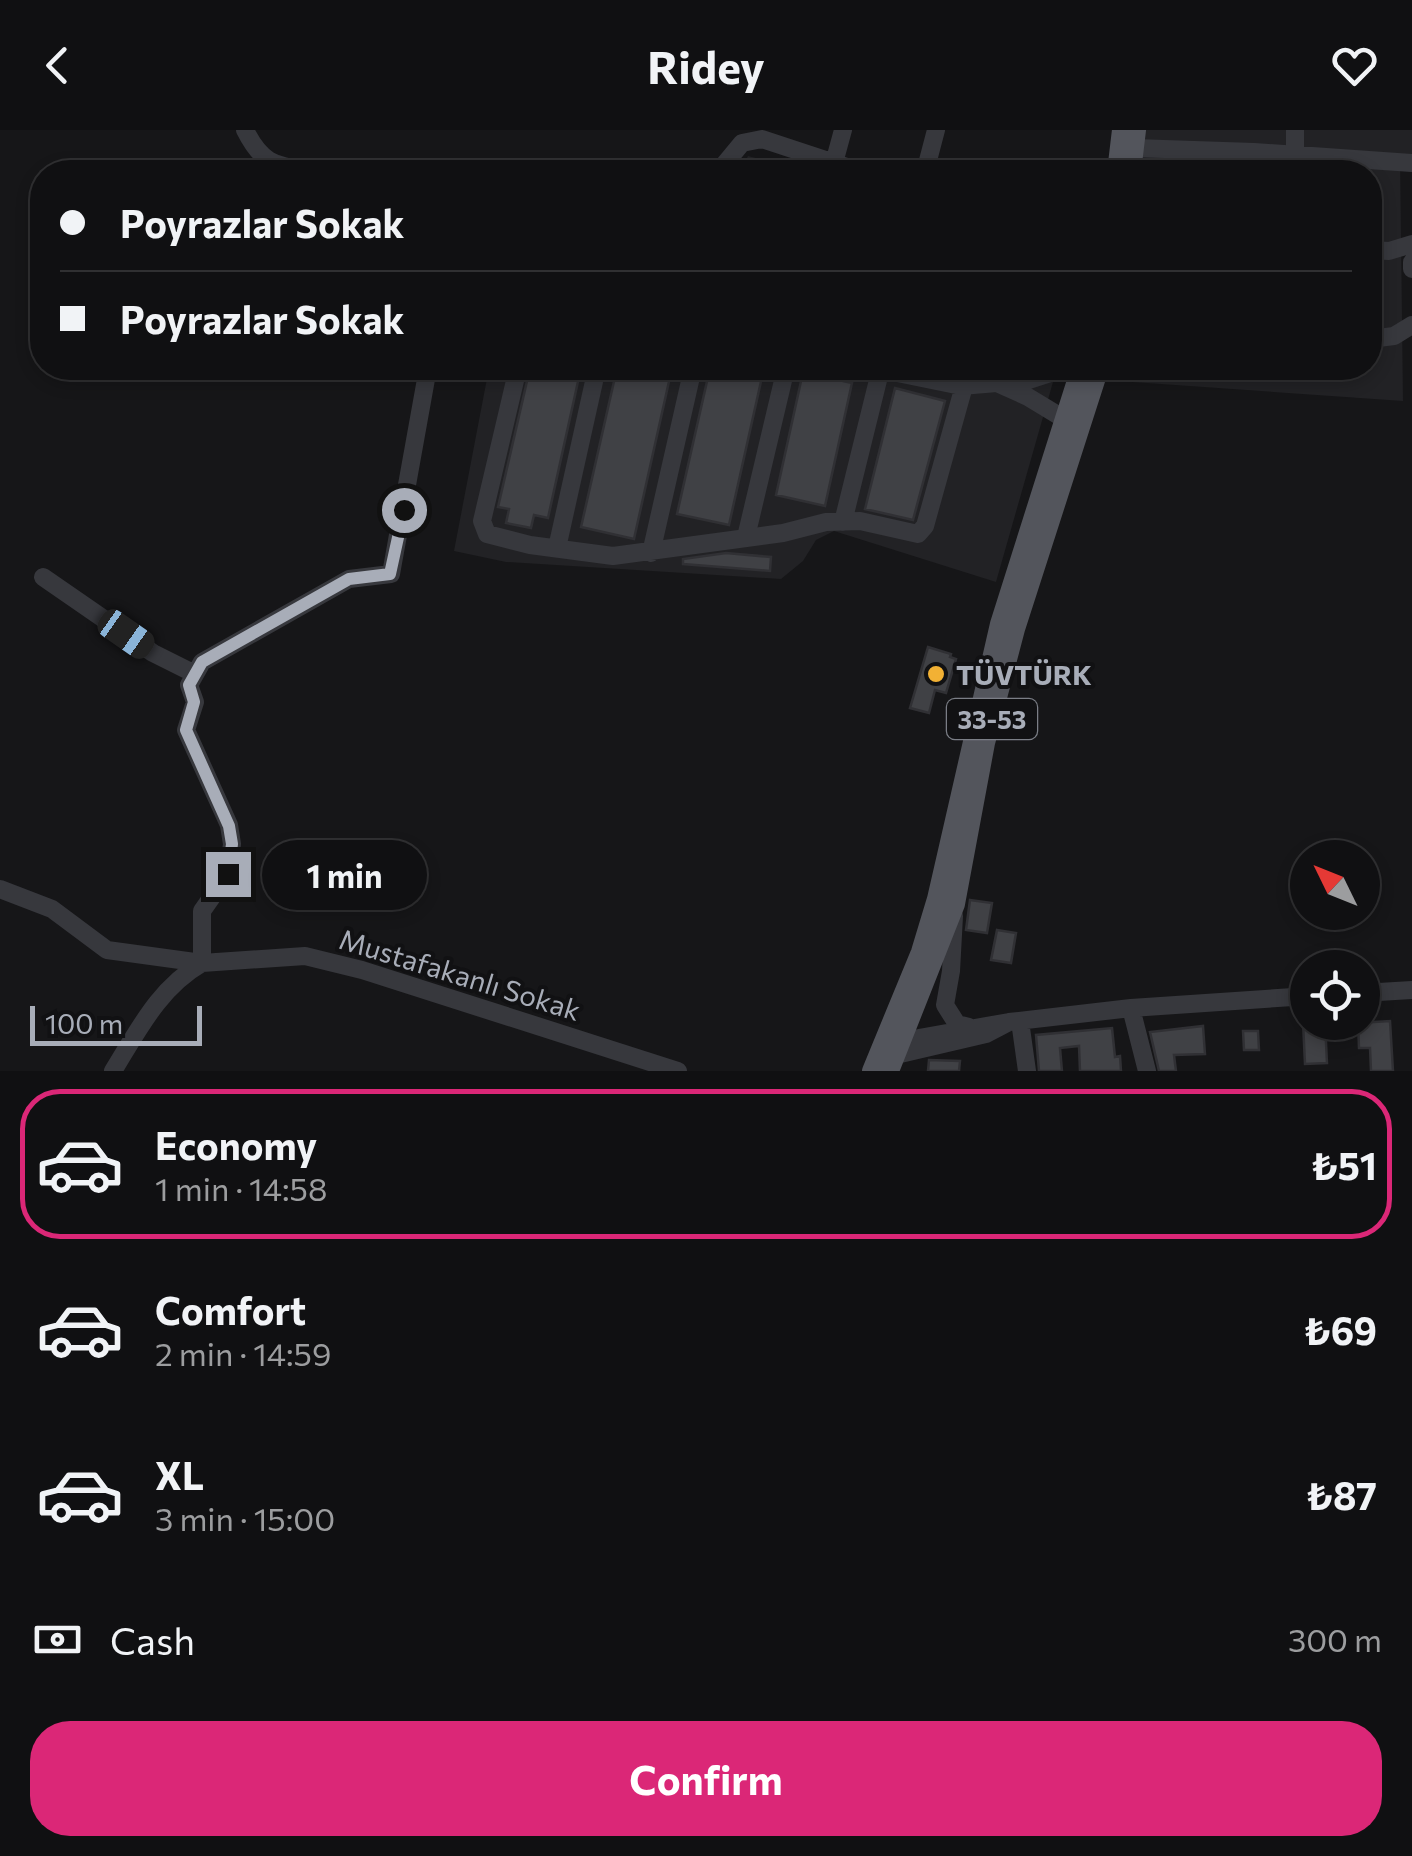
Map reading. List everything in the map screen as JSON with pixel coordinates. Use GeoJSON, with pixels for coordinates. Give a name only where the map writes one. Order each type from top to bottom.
{"type":"FeatureCollection","features":[{"type":"Feature","properties":{"kind":"main road"},"geometry":{"type":"LineString","coordinates":[[1118,160],[1122,130]]}},
{"type":"Feature","properties":{"kind":"main road","name":"33-53"},"geometry":{"type":"LineString","coordinates":[[872,1071],[926,935],[1000,624],[1078,380]]}},
{"type":"Feature","properties":{"kind":"main road","name":"33-53"},"geometry":{"type":"LineString","coordinates":[[896,1056],[954,904],[985,744],[1015,629],[1095,380]]}},
{"type":"Feature","properties":{"kind":"street"},"geometry":{"type":"LineString","coordinates":[[246,130],[264,160]]}},
{"type":"Feature","properties":{"kind":"street"},"geometry":{"type":"LineString","coordinates":[[835,160],[843,130]]}},
{"type":"Feature","properties":{"kind":"street"},"geometry":{"type":"LineString","coordinates":[[928,160],[936,130]]}},
{"type":"Feature","properties":{"kind":"street"},"geometry":{"type":"LineString","coordinates":[[1295,130],[1295,160]]}},
{"type":"Feature","properties":{"kind":"street"},"geometry":{"type":"LineString","coordinates":[[728,160],[742,142],[762,139],[825,160]]}},
{"type":"Feature","properties":{"kind":"street"},"geometry":{"type":"LineString","coordinates":[[1135,139],[1269,160]]}},
{"type":"Feature","properties":{"kind":"street"},"geometry":{"type":"LineString","coordinates":[[1382,164],[1412,164]]}},
{"type":"Feature","properties":{"kind":"street"},"geometry":{"type":"LineString","coordinates":[[1382,250],[1412,244]]}},
{"type":"Feature","properties":{"kind":"street"},"geometry":{"type":"LineString","coordinates":[[1382,338],[1412,326]]}},
{"type":"Feature","properties":{"kind":"street"},"geometry":{"type":"LineString","coordinates":[[114,1071],[154,1004],[179,977],[202,964],[202,911],[228,874],[232,844],[229,826],[186,730],[194,702],[189,685],[202,662],[349,579],[390,574],[426,380]]}},
{"type":"Feature","properties":{"kind":"street"},"geometry":{"type":"LineString","coordinates":[[515,380],[482,521],[487,534],[613,556],[843,522],[918,534],[925,526],[966,380]]}},
{"type":"Feature","properties":{"kind":"street"},"geometry":{"type":"LineString","coordinates":[[557,548],[595,380]]}},
{"type":"Feature","properties":{"kind":"street"},"geometry":{"type":"LineString","coordinates":[[651,552],[690,380]]}},
{"type":"Feature","properties":{"kind":"street"},"geometry":{"type":"LineString","coordinates":[[746,538],[783,380]]}},
{"type":"Feature","properties":{"kind":"street"},"geometry":{"type":"LineString","coordinates":[[843,522],[875,380]]}},
{"type":"Feature","properties":{"kind":"street"},"geometry":{"type":"LineString","coordinates":[[982,380],[1028,397],[1066,420]]}},
{"type":"Feature","properties":{"kind":"street"},"geometry":{"type":"LineString","coordinates":[[997,383],[1029,380]]}},
{"type":"Feature","properties":{"kind":"street"},"geometry":{"type":"LineString","coordinates":[[44,576],[153,653],[195,674]]}},
{"type":"Feature","properties":{"kind":"street","name":"Mustafakanlı Sokak"},"geometry":{"type":"LineString","coordinates":[[0,889],[52,910],[107,950],[202,964],[305,956],[678,1071]]}},
{"type":"Feature","properties":{"kind":"street"},"geometry":{"type":"LineString","coordinates":[[954,904],[945,1005],[957,1024],[969,1027]]}},
{"type":"Feature","properties":{"kind":"street"},"geometry":{"type":"LineString","coordinates":[[1380,992],[1412,990]]}},
{"type":"Feature","properties":{"kind":"street"},"geometry":{"type":"LineString","coordinates":[[896,1056],[969,1027],[1131,1008],[1290,997]]}},
{"type":"Feature","properties":{"kind":"street"},"geometry":{"type":"LineString","coordinates":[[1131,1008],[1147,1071]]}},
{"type":"Feature","properties":{"kind":"street"},"geometry":{"type":"LineString","coordinates":[[896,1056],[986,1034],[1015,1021]]}},
{"type":"Feature","properties":{"kind":"street"},"geometry":{"type":"LineString","coordinates":[[1015,1021],[1026,1071]]}},
{"type":"Feature","properties":{"kind":"shaded area"},"geometry":{"type":"Polygon","coordinates":[[[1144,130],[1412,130],[1412,154],[1400,155],[1403,401],[1118,381],[1382,380],[1382,160],[1140,160],[1144,130]]]}},
{"type":"Feature","properties":{"kind":"shaded area"},"geometry":{"type":"Polygon","coordinates":[[[487,380],[1054,380],[996,582],[834,531],[816,540],[803,561],[781,579],[506,562],[454,551],[487,380]]]}},
{"type":"Feature","properties":{"kind":"building"},"geometry":{"type":"Polygon","coordinates":[[[527,380],[578,380],[548,518],[534,515],[531,528],[506,523],[509,509],[498,507],[527,380]]]}},
{"type":"Feature","properties":{"kind":"building"},"geometry":{"type":"Polygon","coordinates":[[[614,380],[669,380],[634,539],[581,527],[614,380]]]}},
{"type":"Feature","properties":{"kind":"building"},"geometry":{"type":"Polygon","coordinates":[[[707,380],[761,380],[729,525],[677,514],[707,380]]]}},
{"type":"Feature","properties":{"kind":"building"},"geometry":{"type":"Polygon","coordinates":[[[801,380],[852,383],[825,506],[776,495],[801,380]]]}},
{"type":"Feature","properties":{"kind":"building"},"geometry":{"type":"Polygon","coordinates":[[[895,388],[945,401],[913,520],[865,509],[895,388]]]}},
{"type":"Feature","properties":{"kind":"building"},"geometry":{"type":"Polygon","coordinates":[[[726,553],[771,557],[770,571],[683,564],[683,559],[726,553]]]}},
{"type":"Feature","properties":{"kind":"building","name":"TÜVTÜRK"},"geometry":{"type":"Polygon","coordinates":[[[928,647],[956,659],[946,693],[935,690],[929,713],[910,708],[928,647]]]}},
{"type":"Feature","properties":{"kind":"building"},"geometry":{"type":"Polygon","coordinates":[[[970,900],[992,903],[987,933],[966,930],[970,900]]]}},
{"type":"Feature","properties":{"kind":"building"},"geometry":{"type":"Polygon","coordinates":[[[997,930],[1016,933],[1011,963],[991,960],[997,930]]]}},
{"type":"Feature","properties":{"kind":"building"},"geometry":{"type":"Polygon","coordinates":[[[1390,1021],[1393,1071],[1371,1071],[1370,1048],[1359,1048],[1359,1040],[1380,1040],[1380,1022],[1390,1021]]]}},
{"type":"Feature","properties":{"kind":"building"},"geometry":{"type":"Polygon","coordinates":[[[1203,1026],[1205,1054],[1174,1055],[1176,1071],[1159,1071],[1150,1032],[1203,1026]]]}},
{"type":"Feature","properties":{"kind":"building"},"geometry":{"type":"Polygon","coordinates":[[[1112,1028],[1115,1057],[1120,1056],[1121,1071],[1080,1071],[1079,1046],[1060,1048],[1062,1071],[1039,1071],[1036,1035],[1112,1028]]]}},
{"type":"Feature","properties":{"kind":"building"},"geometry":{"type":"Polygon","coordinates":[[[1243,1031],[1258,1031],[1259,1050],[1244,1050],[1243,1031]]]}},
{"type":"Feature","properties":{"kind":"building"},"geometry":{"type":"Polygon","coordinates":[[[1304,1040],[1326,1040],[1327,1063],[1305,1064],[1304,1040]]]}},
{"type":"Feature","properties":{"kind":"building"},"geometry":{"type":"Polygon","coordinates":[[[929,1060],[960,1061],[959,1071],[928,1071],[929,1060]]]}},
{"type":"Feature","properties":{"kind":"place","name":"TÜVTÜRK"},"geometry":{"type":"Point","coordinates":[936,674]}},
{"type":"Feature","properties":{"kind":"route"},"geometry":{"type":"LineString","coordinates":[[228,874],[232,844],[229,826],[186,730],[194,702],[189,685],[202,662],[349,579],[390,574],[404,510]]}}]}
